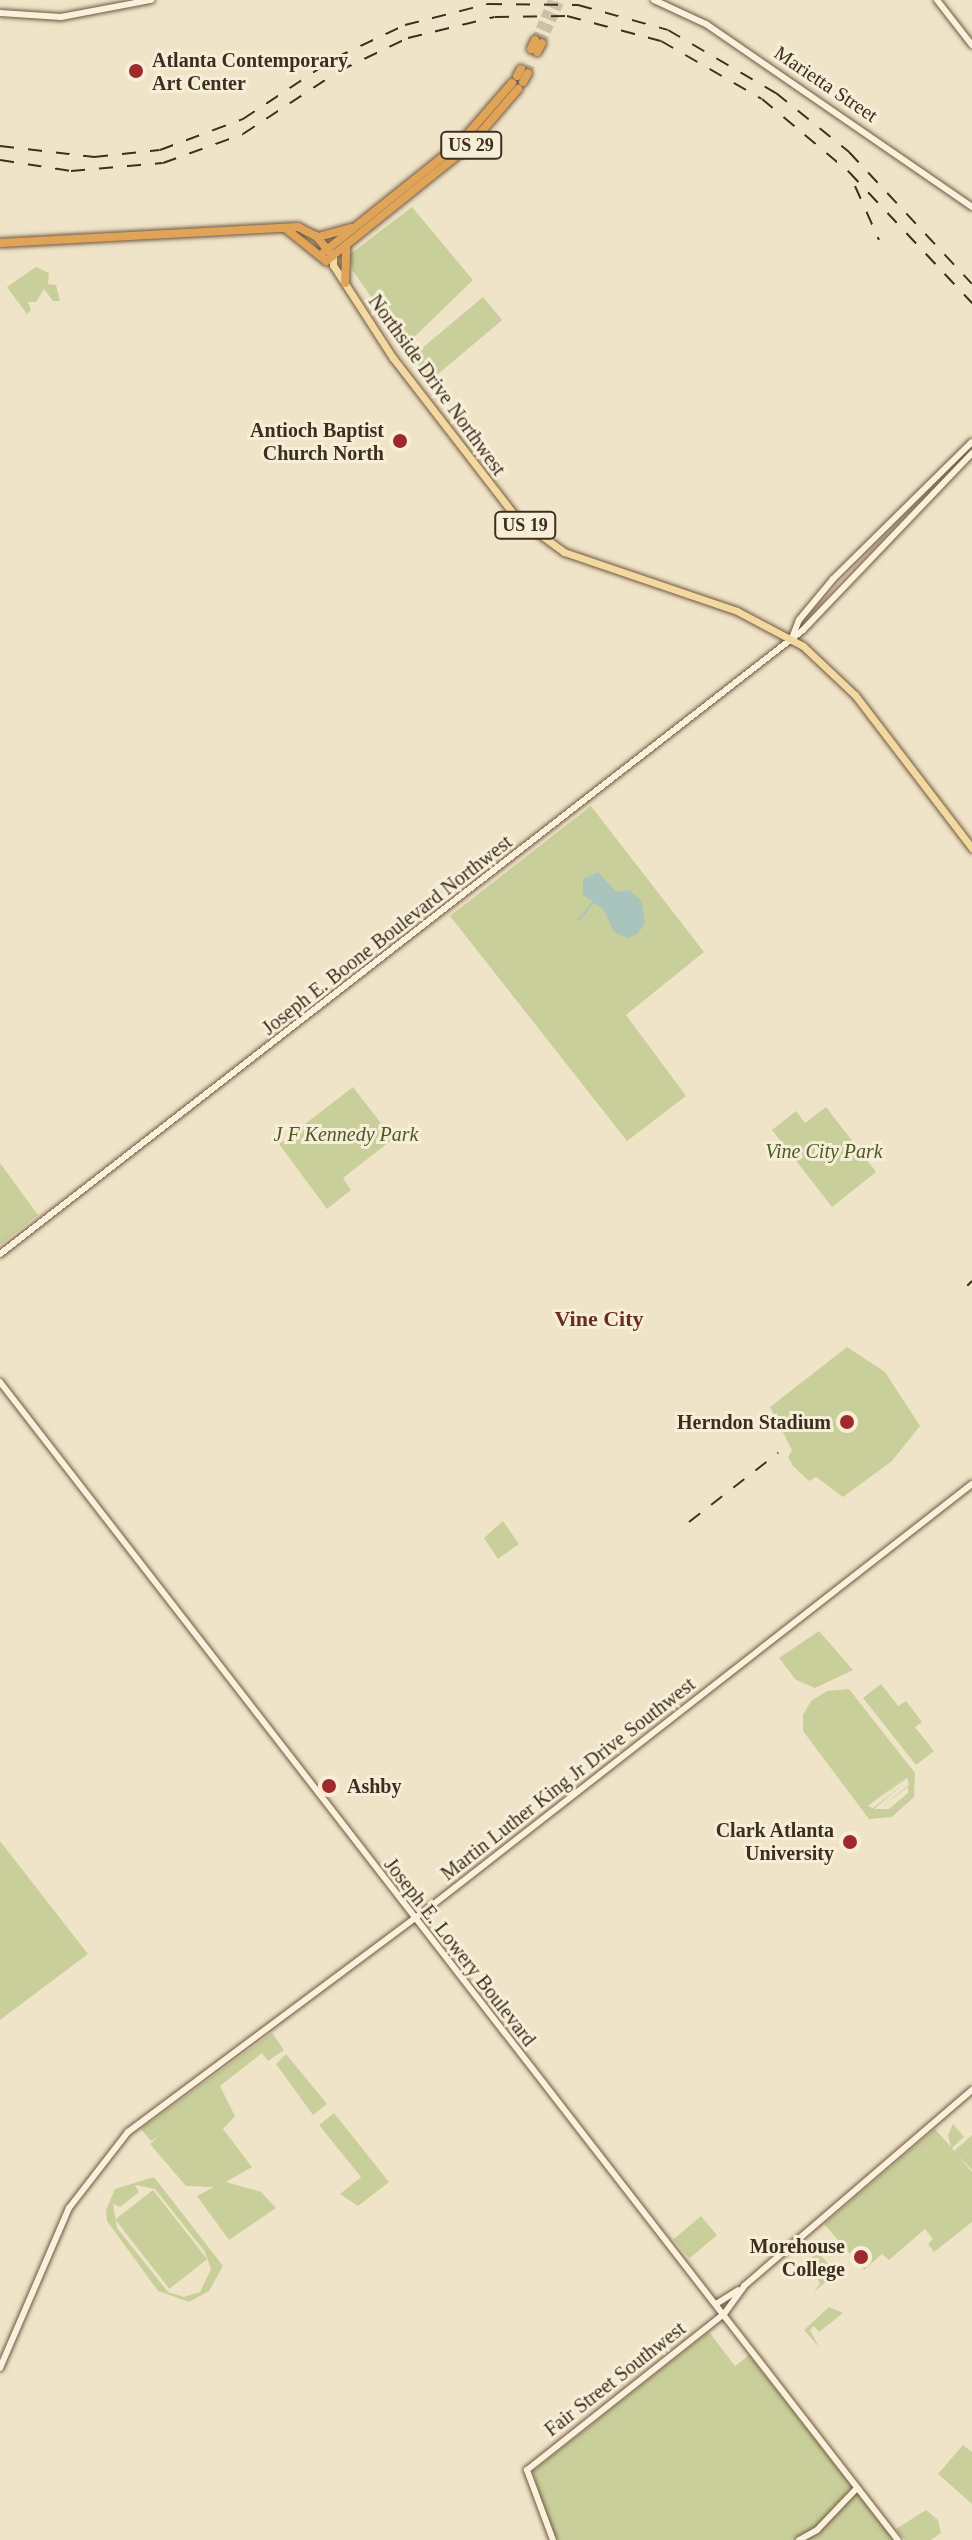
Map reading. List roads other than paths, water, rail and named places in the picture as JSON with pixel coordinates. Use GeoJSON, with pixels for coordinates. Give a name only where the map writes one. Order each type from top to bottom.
{"type":"FeatureCollection","features":[{"type":"Feature","properties":{"kind":"highway","name":"US 29"},"geometry":{"type":"LineString","coordinates":[[527,64],[480,137],[349,244],[328,257],[361,224],[479,126],[527,64]]}},
{"type":"Feature","properties":{"kind":"highway"},"geometry":{"type":"LineString","coordinates":[[317,237],[361,224]]}},
{"type":"Feature","properties":{"kind":"highway","name":"Northside Drive Northwest"},"geometry":{"type":"LineString","coordinates":[[0,243],[298,227],[317,237],[328,257]]}},
{"type":"Feature","properties":{"kind":"highway","name":"Northside Drive Northwest"},"geometry":{"type":"LineString","coordinates":[[285,228],[328,257]]}},
{"type":"Feature","properties":{"kind":"highway"},"geometry":{"type":"LineString","coordinates":[[345,283],[343,257],[349,244]]}},
{"type":"Feature","properties":{"kind":"main road"},"geometry":{"type":"LineString","coordinates":[[0,13],[61,17],[151,0]]}},
{"type":"Feature","properties":{"kind":"main road","name":"Marietta Street"},"geometry":{"type":"LineString","coordinates":[[654,0],[706,24],[972,207]]}},
{"type":"Feature","properties":{"kind":"main road"},"geometry":{"type":"LineString","coordinates":[[937,0],[972,45]]}},
{"type":"Feature","properties":{"kind":"main road","name":"Northside Drive Northwest"},"geometry":{"type":"LineString","coordinates":[[328,257],[430,406],[504,503],[538,536],[585,561],[737,611],[792,640],[855,695],[972,848]]}},
{"type":"Feature","properties":{"kind":"main road"},"geometry":{"type":"LineString","coordinates":[[792,640],[799,620],[833,579],[972,442]]}},
{"type":"Feature","properties":{"kind":"main road","name":"Joseph E. Boone Boulevard Northwest"},"geometry":{"type":"LineString","coordinates":[[0,1254],[792,640],[972,453]]}},
{"type":"Feature","properties":{"kind":"main road","name":"Joseph E. Lowery Boulevard"},"geometry":{"type":"LineString","coordinates":[[0,1382],[898,2540]]}},
{"type":"Feature","properties":{"kind":"main road","name":"Martin Luther King Jr Drive Southwest"},"geometry":{"type":"LineString","coordinates":[[0,2368],[69,2208],[110,2150],[144,2119],[414,1919],[972,1484]]}},
{"type":"Feature","properties":{"kind":"main road"},"geometry":{"type":"LineString","coordinates":[[716,2304],[744,2286],[972,2090]]}},
{"type":"Feature","properties":{"kind":"main road","name":"Fair Street Southwest"},"geometry":{"type":"LineString","coordinates":[[553,2540],[527,2470],[724,2314],[744,2286]]}},
{"type":"Feature","properties":{"kind":"main road"},"geometry":{"type":"LineString","coordinates":[[799,2540],[817,2530],[856,2489]]}},
{"type":"Feature","properties":{"kind":"water"},"geometry":{"type":"Polygon","coordinates":[[[598,872],[616,892],[630,890],[642,902],[645,924],[637,934],[627,938],[614,932],[603,909],[583,895],[583,879],[598,872]]]}},
{"type":"Feature","properties":{"kind":"waterway"},"geometry":{"type":"LineString","coordinates":[[579,920],[593,902]]}},
{"type":"Feature","properties":{"kind":"tunnel"},"geometry":{"type":"LineString","coordinates":[[535,40],[552,0]]}},
{"type":"Feature","properties":{"kind":"tunnel"},"geometry":{"type":"LineString","coordinates":[[542,43],[561,0]]}},
{"type":"Feature","properties":{"kind":"tunnel"},"geometry":{"type":"LineString","coordinates":[[528,73],[532,63]]}},
{"type":"Feature","properties":{"kind":"railway"},"geometry":{"type":"LineString","coordinates":[[0,146],[94,157],[160,150],[243,119],[335,58],[405,25],[488,4],[578,5],[668,30],[776,93],[849,152],[972,284]]}},
{"type":"Feature","properties":{"kind":"railway"},"geometry":{"type":"LineString","coordinates":[[0,160],[71,171],[163,163],[243,134],[339,71],[408,38],[495,17],[567,16],[661,41],[762,99],[849,172],[972,303]]}},
{"type":"Feature","properties":{"kind":"railway"},"geometry":{"type":"LineString","coordinates":[[855,186],[879,240]]}},
{"type":"Feature","properties":{"kind":"railway"},"geometry":{"type":"LineString","coordinates":[[967,1286],[972,1281]]}},
{"type":"Feature","properties":{"kind":"railway"},"geometry":{"type":"LineString","coordinates":[[689,1522],[778,1453]]}},
{"type":"Feature","properties":{"kind":"place","name":"Atlanta Contemporary Art Center"},"geometry":{"type":"Point","coordinates":[136,71]}},
{"type":"Feature","properties":{"kind":"place","name":"Antioch Baptist Church North"},"geometry":{"type":"Point","coordinates":[400,441]}},
{"type":"Feature","properties":{"kind":"place","name":"Herndon Stadium"},"geometry":{"type":"Point","coordinates":[847,1422]}},
{"type":"Feature","properties":{"kind":"place","name":"Ashby"},"geometry":{"type":"Point","coordinates":[329,1786]}},
{"type":"Feature","properties":{"kind":"place","name":"Clark Atlanta University"},"geometry":{"type":"Point","coordinates":[850,1842]}},
{"type":"Feature","properties":{"kind":"place","name":"Morehouse College"},"geometry":{"type":"Point","coordinates":[861,2257]}},
{"type":"Feature","properties":{"kind":"district","name":"Vine City"},"geometry":{"type":"Point","coordinates":[599,1319]}},
{"type":"Feature","properties":{"kind":"park label","name":"J F Kennedy Park"},"geometry":{"type":"Point","coordinates":[346,1134]}},
{"type":"Feature","properties":{"kind":"park label","name":"Vine City Park"},"geometry":{"type":"Point","coordinates":[824,1151]}}]}
